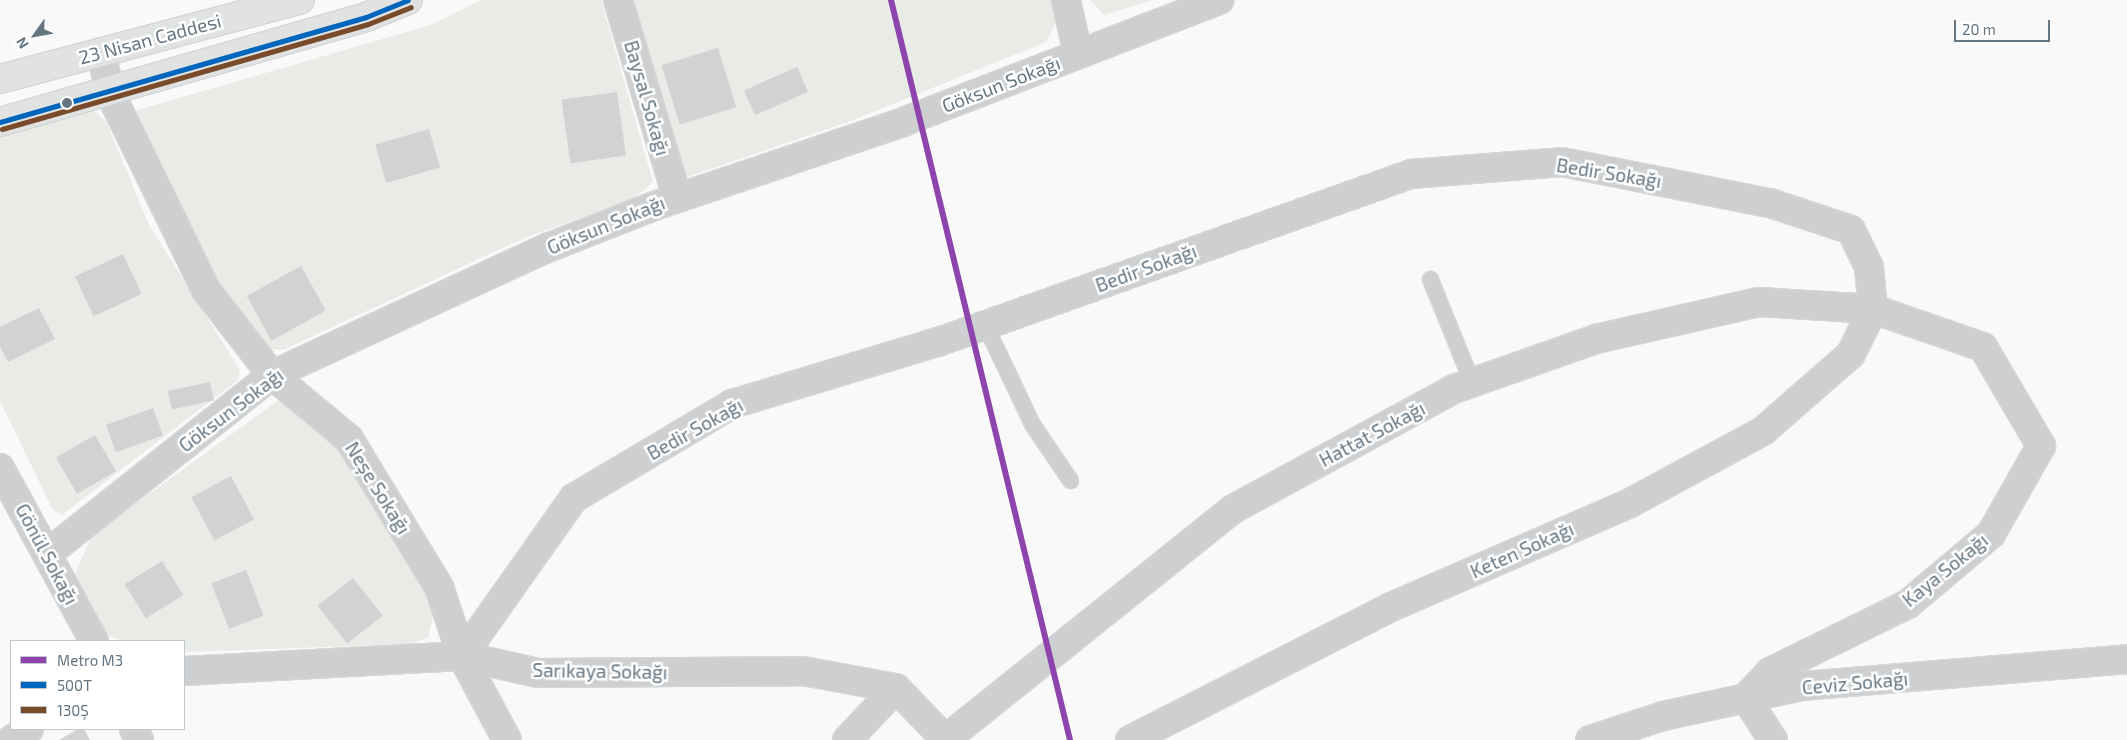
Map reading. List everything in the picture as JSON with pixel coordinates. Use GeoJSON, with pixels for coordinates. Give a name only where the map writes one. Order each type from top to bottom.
{"type":"FeatureCollection","features":[{"type":"Feature","properties":{"kind":"street","name":"23 Nisan Caddesi"},"geometry":{"type":"LineString","coordinates":[[0,79],[300,0]]}},
{"type":"Feature","properties":{"kind":"street","name":"23 Nisan Caddesi"},"geometry":{"type":"LineString","coordinates":[[0,122],[110,93],[366,17],[408,0]]}},
{"type":"Feature","properties":{"kind":"street","name":"Baysal Sokağı"},"geometry":{"type":"LineString","coordinates":[[618,0],[676,197]]}},
{"type":"Feature","properties":{"kind":"street"},"geometry":{"type":"LineString","coordinates":[[1066,0],[1078,54]]}},
{"type":"Feature","properties":{"kind":"street","name":"Göksun Sokağı"},"geometry":{"type":"LineString","coordinates":[[47,554],[272,375],[547,248],[676,197],[903,122],[1209,2]]}},
{"type":"Feature","properties":{"kind":"street","name":"Neşe Sokağı"},"geometry":{"type":"LineString","coordinates":[[101,52],[110,93],[206,290],[272,375],[348,438],[439,587],[462,656],[507,740]]}},
{"type":"Feature","properties":{"kind":"street","name":"Bedir Sokağı"},"geometry":{"type":"LineString","coordinates":[[462,656],[574,498],[732,404],[985,325],[1411,174],[1562,162],[1770,203],[1851,230],[1869,267],[1873,309]]}},
{"type":"Feature","properties":{"kind":"street","name":"Hattat Sokağı"},"geometry":{"type":"LineString","coordinates":[[946,740],[1233,509],[1472,383],[1596,339],[1759,302],[1873,309]]}},
{"type":"Feature","properties":{"kind":"street","name":"Kaya Sokağı"},"geometry":{"type":"LineString","coordinates":[[1746,698],[1770,672],[1908,604],[1983,540],[2040,446],[1983,347],[1873,309]]}},
{"type":"Feature","properties":{"kind":"street","name":"Keten Sokağı"},"geometry":{"type":"LineString","coordinates":[[1130,740],[1390,607],[1630,503],[1763,431],[1851,354],[1873,309]]}},
{"type":"Feature","properties":{"kind":"street","name":"Gönül Sokağı"},"geometry":{"type":"LineString","coordinates":[[0,468],[93,640]]}},
{"type":"Feature","properties":{"kind":"street","name":"Sarıkaya Sokağı"},"geometry":{"type":"LineString","coordinates":[[185,671],[462,656],[538,673],[804,671],[896,688]]}},
{"type":"Feature","properties":{"kind":"street","name":"Ceviz Sokağı"},"geometry":{"type":"LineString","coordinates":[[1590,740],[1664,716],[1802,686],[2127,659]]}},
{"type":"Feature","properties":{"kind":"street"},"geometry":{"type":"LineString","coordinates":[[847,740],[896,688],[946,740]]}},
{"type":"Feature","properties":{"kind":"street"},"geometry":{"type":"LineString","coordinates":[[1746,698],[1773,740]]}},
{"type":"Feature","properties":{"kind":"street"},"geometry":{"type":"LineString","coordinates":[[11,740],[27,730]]}},
{"type":"Feature","properties":{"kind":"lane"},"geometry":{"type":"LineString","coordinates":[[1430,280],[1472,383]]}},
{"type":"Feature","properties":{"kind":"lane"},"geometry":{"type":"LineString","coordinates":[[985,325],[1032,424],[1070,480]]}},
{"type":"Feature","properties":{"kind":"shaded area"},"geometry":{"type":"Polygon","coordinates":[[[481,0],[601,0],[653,182],[635,198],[524,238],[283,350],[260,348],[211,277],[139,129],[134,111],[431,25],[481,0]]]}},
{"type":"Feature","properties":{"kind":"shaded area"},"geometry":{"type":"Polygon","coordinates":[[[625,0],[1052,0],[1056,22],[1046,42],[851,121],[684,178],[625,0]]]}},
{"type":"Feature","properties":{"kind":"shaded area"},"geometry":{"type":"Polygon","coordinates":[[[1090,0],[1152,0],[1104,15],[1090,0]]]}},
{"type":"Feature","properties":{"kind":"shaded area"},"geometry":{"type":"Polygon","coordinates":[[[93,110],[106,121],[149,225],[240,370],[238,380],[62,515],[53,510],[0,401],[0,136],[93,110]]]}},
{"type":"Feature","properties":{"kind":"shaded area"},"geometry":{"type":"Polygon","coordinates":[[[279,400],[346,455],[436,602],[428,638],[409,644],[185,652],[185,640],[121,640],[101,633],[72,581],[92,535],[279,400]]]}},
{"type":"Feature","properties":{"kind":"building"},"geometry":{"type":"Polygon","coordinates":[[[718,48],[736,107],[680,125],[662,65],[718,48]]]}},
{"type":"Feature","properties":{"kind":"building"},"geometry":{"type":"Polygon","coordinates":[[[797,67],[808,92],[755,115],[744,91],[797,67]]]}},
{"type":"Feature","properties":{"kind":"building"},"geometry":{"type":"Polygon","coordinates":[[[617,92],[626,155],[570,163],[562,100],[617,92]]]}},
{"type":"Feature","properties":{"kind":"building"},"geometry":{"type":"Polygon","coordinates":[[[429,129],[440,167],[386,183],[375,144],[429,129]]]}},
{"type":"Feature","properties":{"kind":"building"},"geometry":{"type":"Polygon","coordinates":[[[123,254],[142,294],[94,316],[75,276],[123,254]]]}},
{"type":"Feature","properties":{"kind":"building"},"geometry":{"type":"Polygon","coordinates":[[[301,266],[326,311],[271,341],[247,296],[301,266]]]}},
{"type":"Feature","properties":{"kind":"building"},"geometry":{"type":"Polygon","coordinates":[[[39,308],[55,339],[8,362],[0,347],[0,327],[39,308]]]}},
{"type":"Feature","properties":{"kind":"building"},"geometry":{"type":"Polygon","coordinates":[[[210,382],[214,401],[172,410],[168,391],[210,382]]]}},
{"type":"Feature","properties":{"kind":"building"},"geometry":{"type":"Polygon","coordinates":[[[153,408],[163,435],[116,452],[106,425],[153,408]]]}},
{"type":"Feature","properties":{"kind":"building"},"geometry":{"type":"Polygon","coordinates":[[[95,435],[116,471],[77,494],[56,457],[95,435]]]}},
{"type":"Feature","properties":{"kind":"building"},"geometry":{"type":"Polygon","coordinates":[[[231,476],[254,519],[214,540],[191,497],[231,476]]]}},
{"type":"Feature","properties":{"kind":"building"},"geometry":{"type":"Polygon","coordinates":[[[162,561],[183,595],[146,618],[125,584],[162,561]]]}},
{"type":"Feature","properties":{"kind":"building"},"geometry":{"type":"Polygon","coordinates":[[[246,570],[264,616],[229,629],[211,583],[246,570]]]}},
{"type":"Feature","properties":{"kind":"building"},"geometry":{"type":"Polygon","coordinates":[[[353,578],[383,616],[347,644],[318,606],[353,578]]]}},
{"type":"Feature","properties":{"kind":"building"},"geometry":{"type":"Polygon","coordinates":[[[76,730],[85,730],[90,740],[59,740],[76,730]]]}},
{"type":"Feature","properties":{"kind":"metro line","name":"M3"},"geometry":{"type":"LineString","coordinates":[[891,0],[1070,740]]}},
{"type":"Feature","properties":{"kind":"transit line","name":"500T"},"geometry":{"type":"LineString","coordinates":[[0,122],[366,17],[408,0]]}},
{"type":"Feature","properties":{"kind":"transit line","name":"130Ş"},"geometry":{"type":"LineString","coordinates":[[2,129],[368,24],[411,7]]}}]}
